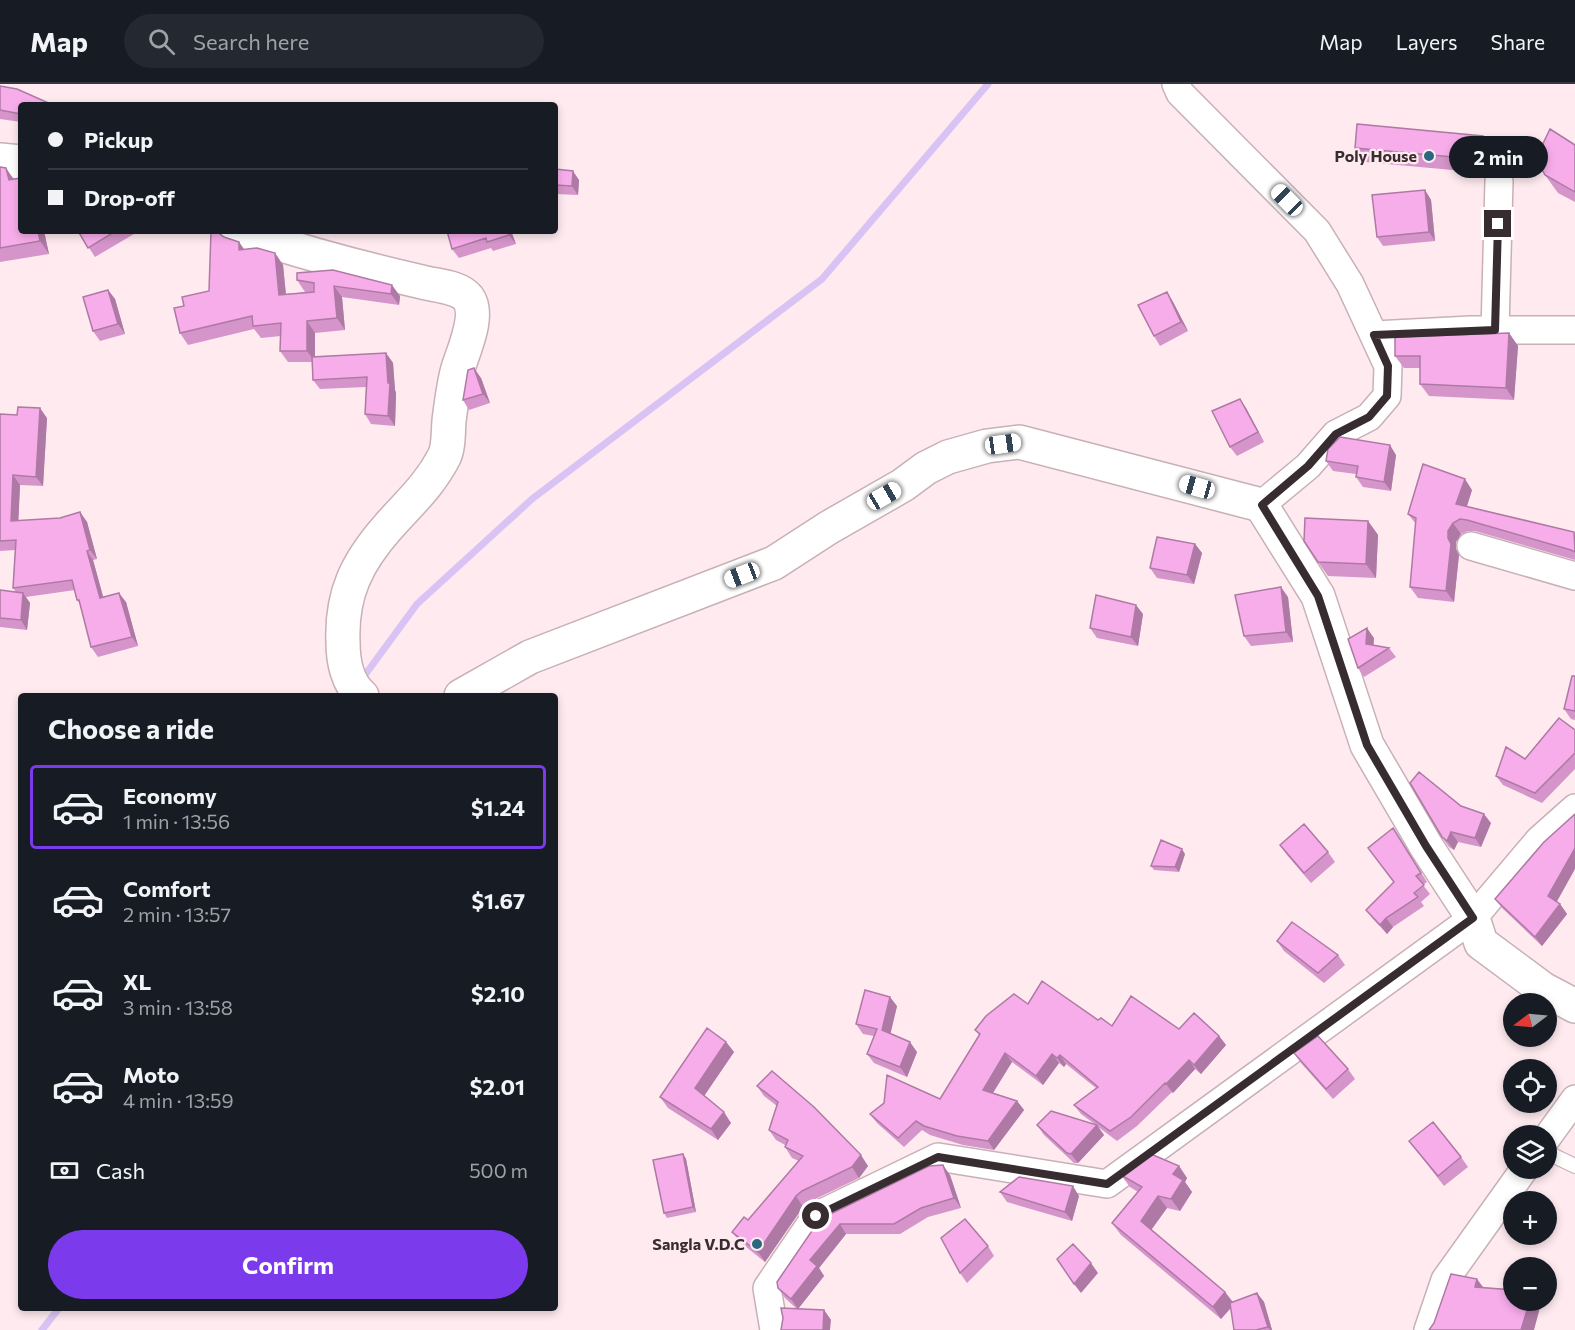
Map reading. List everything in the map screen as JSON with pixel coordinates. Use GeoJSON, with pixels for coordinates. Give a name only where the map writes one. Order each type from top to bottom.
{"type":"FeatureCollection","features":[{"type":"Feature","properties":{"kind":"street"},"geometry":{"type":"LineString","coordinates":[[1176,84],[1180,93],[1317,231],[1350,284],[1388,366],[1387,396],[1369,417],[1336,434],[1308,466],[1262,505]]}},
{"type":"Feature","properties":{"kind":"street"},"geometry":{"type":"LineString","coordinates":[[0,160],[18,162]]}},
{"type":"Feature","properties":{"kind":"street"},"geometry":{"type":"LineString","coordinates":[[1495,330],[1499,181]]}},
{"type":"Feature","properties":{"kind":"street"},"geometry":{"type":"LineString","coordinates":[[246,234],[458,290],[468,298],[472,307],[470,337],[458,372],[446,453],[432,479],[387,528],[352,578],[344,608],[343,657],[349,676],[360,693]]}},
{"type":"Feature","properties":{"kind":"street"},"geometry":{"type":"LineString","coordinates":[[1374,335],[1495,330],[1575,330]]}},
{"type":"Feature","properties":{"kind":"street"},"geometry":{"type":"LineString","coordinates":[[466,693],[530,657],[774,563],[828,528],[903,485],[926,468],[948,457],[987,446],[1019,442],[1262,505],[1318,596],[1367,745],[1426,846],[1473,918],[1481,943],[1543,989],[1575,1006]]}},
{"type":"Feature","properties":{"kind":"street"},"geometry":{"type":"LineString","coordinates":[[1471,546],[1575,576]]}},
{"type":"Feature","properties":{"kind":"street"},"geometry":{"type":"LineString","coordinates":[[774,1330],[767,1288],[816,1216],[938,1157],[1107,1184],[1473,918],[1539,840],[1575,808]]}},
{"type":"Feature","properties":{"kind":"street"},"geometry":{"type":"LineString","coordinates":[[1556,1125],[1575,1099]]}},
{"type":"Feature","properties":{"kind":"street"},"geometry":{"type":"LineString","coordinates":[[1428,1330],[1445,1280],[1517,1179]]}},
{"type":"Feature","properties":{"kind":"lane"},"geometry":{"type":"LineString","coordinates":[[1557,1157],[1575,1166]]}},
{"type":"Feature","properties":{"kind":"building"},"geometry":{"type":"Polygon","coordinates":[[[0,86],[17,89],[46,102],[18,102],[18,113],[0,110],[0,86]]]}},
{"type":"Feature","properties":{"kind":"building"},"geometry":{"type":"Polygon","coordinates":[[[1357,124],[1483,136],[1482,153],[1475,159],[1355,148],[1357,124]]]}},
{"type":"Feature","properties":{"kind":"building"},"geometry":{"type":"Polygon","coordinates":[[[1550,129],[1575,145],[1575,192],[1545,175],[1536,158],[1550,129]]]}},
{"type":"Feature","properties":{"kind":"building"},"geometry":{"type":"Polygon","coordinates":[[[0,167],[6,168],[9,180],[18,178],[18,234],[39,234],[40,241],[0,248],[0,167]]]}},
{"type":"Feature","properties":{"kind":"building"},"geometry":{"type":"Polygon","coordinates":[[[558,169],[573,171],[572,186],[558,185],[558,169]]]}},
{"type":"Feature","properties":{"kind":"building"},"geometry":{"type":"Polygon","coordinates":[[[1425,190],[1429,232],[1377,237],[1372,195],[1425,190]]]}},
{"type":"Feature","properties":{"kind":"building"},"geometry":{"type":"Polygon","coordinates":[[[80,234],[111,234],[88,248],[80,234]]]}},
{"type":"Feature","properties":{"kind":"building"},"geometry":{"type":"Polygon","coordinates":[[[211,234],[220,234],[239,242],[239,250],[257,248],[275,253],[279,295],[314,292],[314,283],[297,280],[297,273],[333,270],[392,285],[391,294],[334,286],[337,318],[307,321],[307,351],[280,351],[281,323],[253,326],[252,316],[180,333],[174,308],[184,306],[182,297],[209,291],[211,234]]]}},
{"type":"Feature","properties":{"kind":"building"},"geometry":{"type":"Polygon","coordinates":[[[448,234],[509,234],[487,242],[486,238],[452,249],[448,234]]]}},
{"type":"Feature","properties":{"kind":"building"},"geometry":{"type":"Polygon","coordinates":[[[108,290],[118,324],[93,331],[83,297],[108,290]]]}},
{"type":"Feature","properties":{"kind":"building"},"geometry":{"type":"Polygon","coordinates":[[[1167,292],[1181,322],[1154,336],[1138,305],[1167,292]]]}},
{"type":"Feature","properties":{"kind":"building"},"geometry":{"type":"Polygon","coordinates":[[[1509,333],[1506,388],[1420,384],[1420,356],[1395,356],[1395,337],[1509,333]]]}},
{"type":"Feature","properties":{"kind":"building"},"geometry":{"type":"Polygon","coordinates":[[[386,353],[388,383],[390,383],[388,416],[365,414],[367,377],[313,380],[312,357],[386,353]]]}},
{"type":"Feature","properties":{"kind":"building"},"geometry":{"type":"Polygon","coordinates":[[[474,368],[483,394],[463,400],[468,370],[474,368]]]}},
{"type":"Feature","properties":{"kind":"building"},"geometry":{"type":"Polygon","coordinates":[[[1240,399],[1258,432],[1230,447],[1212,411],[1240,399]]]}},
{"type":"Feature","properties":{"kind":"building"},"geometry":{"type":"Polygon","coordinates":[[[18,407],[40,408],[36,477],[13,475],[11,521],[60,518],[80,512],[90,550],[87,551],[100,598],[119,593],[132,637],[91,647],[72,580],[13,588],[16,540],[0,541],[0,414],[17,415],[18,407]]]}},
{"type":"Feature","properties":{"kind":"building"},"geometry":{"type":"Polygon","coordinates":[[[1340,437],[1390,445],[1384,482],[1356,477],[1358,466],[1326,461],[1328,449],[1340,437]]]}},
{"type":"Feature","properties":{"kind":"building"},"geometry":{"type":"Polygon","coordinates":[[[1423,464],[1465,479],[1456,504],[1574,532],[1575,552],[1460,519],[1453,523],[1448,531],[1451,544],[1446,591],[1410,587],[1416,518],[1408,514],[1423,464]]]}},
{"type":"Feature","properties":{"kind":"building"},"geometry":{"type":"Polygon","coordinates":[[[1305,518],[1368,521],[1366,564],[1318,562],[1304,541],[1305,518]]]}},
{"type":"Feature","properties":{"kind":"building"},"geometry":{"type":"Polygon","coordinates":[[[1157,537],[1195,544],[1187,575],[1150,568],[1157,537]]]}},
{"type":"Feature","properties":{"kind":"building"},"geometry":{"type":"Polygon","coordinates":[[[1281,587],[1286,632],[1244,636],[1235,595],[1281,587]]]}},
{"type":"Feature","properties":{"kind":"building"},"geometry":{"type":"Polygon","coordinates":[[[0,590],[23,593],[21,620],[0,618],[0,590]]]}},
{"type":"Feature","properties":{"kind":"building"},"geometry":{"type":"Polygon","coordinates":[[[1096,595],[1136,605],[1131,637],[1090,628],[1096,595]]]}},
{"type":"Feature","properties":{"kind":"building"},"geometry":{"type":"Polygon","coordinates":[[[1367,628],[1366,644],[1389,648],[1358,668],[1348,639],[1367,628]]]}},
{"type":"Feature","properties":{"kind":"building"},"geometry":{"type":"Polygon","coordinates":[[[1572,676],[1575,676],[1575,711],[1564,709],[1572,676]]]}},
{"type":"Feature","properties":{"kind":"building"},"geometry":{"type":"Polygon","coordinates":[[[1559,718],[1575,730],[1575,753],[1535,793],[1496,776],[1506,747],[1525,759],[1559,718]]]}},
{"type":"Feature","properties":{"kind":"building"},"geometry":{"type":"Polygon","coordinates":[[[1419,772],[1461,806],[1484,814],[1475,838],[1451,832],[1447,841],[1442,837],[1410,783],[1419,772]]]}},
{"type":"Feature","properties":{"kind":"building"},"geometry":{"type":"Polygon","coordinates":[[[1575,814],[1575,848],[1548,896],[1560,904],[1535,937],[1495,899],[1544,842],[1575,814]]]}},
{"type":"Feature","properties":{"kind":"building"},"geometry":{"type":"Polygon","coordinates":[[[1304,824],[1328,852],[1304,873],[1280,845],[1304,824]]]}},
{"type":"Feature","properties":{"kind":"building"},"geometry":{"type":"Polygon","coordinates":[[[1393,828],[1421,873],[1416,876],[1424,885],[1414,893],[1418,897],[1386,918],[1380,925],[1366,910],[1394,882],[1368,848],[1393,828]]]}},
{"type":"Feature","properties":{"kind":"building"},"geometry":{"type":"Polygon","coordinates":[[[1161,840],[1182,849],[1175,867],[1151,866],[1161,840]]]}},
{"type":"Feature","properties":{"kind":"building"},"geometry":{"type":"Polygon","coordinates":[[[1292,922],[1338,955],[1318,973],[1277,941],[1292,922]]]}},
{"type":"Feature","properties":{"kind":"building"},"geometry":{"type":"Polygon","coordinates":[[[1042,981],[1098,1020],[1101,1018],[1112,1026],[1131,996],[1179,1029],[1194,1013],[1219,1036],[1194,1065],[1189,1060],[1131,1117],[1110,1131],[1074,1105],[1098,1087],[1060,1055],[1057,1058],[1052,1054],[1036,1076],[1005,1053],[983,1090],[1017,1101],[988,1141],[957,1136],[924,1126],[916,1121],[898,1138],[870,1114],[884,1103],[887,1075],[940,1099],[980,1034],[975,1030],[986,1016],[1014,994],[1028,1004],[1042,981]]]}},
{"type":"Feature","properties":{"kind":"building"},"geometry":{"type":"Polygon","coordinates":[[[865,990],[890,997],[882,1030],[910,1042],[900,1067],[867,1054],[877,1029],[856,1024],[865,990]]]}},
{"type":"Feature","properties":{"kind":"building"},"geometry":{"type":"Polygon","coordinates":[[[707,1028],[726,1042],[695,1088],[724,1112],[711,1129],[660,1097],[707,1028]]]}},
{"type":"Feature","properties":{"kind":"building"},"geometry":{"type":"Polygon","coordinates":[[[1318,1036],[1348,1069],[1326,1089],[1294,1053],[1318,1036]]]}},
{"type":"Feature","properties":{"kind":"building"},"geometry":{"type":"Polygon","coordinates":[[[772,1071],[814,1107],[861,1155],[852,1167],[796,1196],[758,1252],[732,1232],[744,1217],[748,1220],[803,1156],[785,1147],[788,1140],[769,1130],[778,1102],[757,1086],[772,1071]]]}},
{"type":"Feature","properties":{"kind":"building"},"geometry":{"type":"Polygon","coordinates":[[[1051,1111],[1097,1125],[1071,1154],[1067,1153],[1037,1125],[1051,1111]]]}},
{"type":"Feature","properties":{"kind":"building"},"geometry":{"type":"Polygon","coordinates":[[[1433,1122],[1461,1157],[1438,1176],[1409,1141],[1433,1122]]]}},
{"type":"Feature","properties":{"kind":"building"},"geometry":{"type":"Polygon","coordinates":[[[683,1154],[693,1207],[664,1213],[653,1160],[683,1154]]]}},
{"type":"Feature","properties":{"kind":"building"},"geometry":{"type":"Polygon","coordinates":[[[1151,1154],[1179,1166],[1173,1174],[1183,1180],[1171,1199],[1158,1196],[1141,1221],[1225,1292],[1213,1307],[1112,1223],[1142,1187],[1121,1175],[1151,1154]]]}},
{"type":"Feature","properties":{"kind":"building"},"geometry":{"type":"Polygon","coordinates":[[[943,1165],[954,1198],[921,1208],[894,1224],[840,1224],[810,1260],[817,1266],[791,1299],[778,1288],[777,1282],[820,1219],[929,1166],[943,1165]]]}},
{"type":"Feature","properties":{"kind":"building"},"geometry":{"type":"Polygon","coordinates":[[[1019,1177],[1073,1186],[1065,1212],[1000,1192],[1019,1177]]]}},
{"type":"Feature","properties":{"kind":"building"},"geometry":{"type":"Polygon","coordinates":[[[965,1219],[988,1246],[960,1273],[941,1238],[965,1219]]]}},
{"type":"Feature","properties":{"kind":"building"},"geometry":{"type":"Polygon","coordinates":[[[1073,1244],[1091,1263],[1074,1284],[1057,1259],[1073,1244]]]}},
{"type":"Feature","properties":{"kind":"building"},"geometry":{"type":"Polygon","coordinates":[[[1451,1274],[1477,1279],[1475,1287],[1503,1289],[1503,1311],[1527,1311],[1521,1330],[1429,1330],[1434,1323],[1451,1274]]]}},
{"type":"Feature","properties":{"kind":"building"},"geometry":{"type":"Polygon","coordinates":[[[1257,1293],[1268,1327],[1256,1330],[1234,1330],[1230,1303],[1257,1293]]]}},
{"type":"Feature","properties":{"kind":"building"},"geometry":{"type":"Polygon","coordinates":[[[781,1308],[824,1310],[823,1330],[781,1330],[783,1318],[781,1308]]]}},
{"type":"Feature","properties":{"kind":"waterway"},"geometry":{"type":"LineString","coordinates":[[362,679],[417,604],[532,499],[822,279],[988,84]]}},
{"type":"Feature","properties":{"kind":"waterway"},"geometry":{"type":"LineString","coordinates":[[42,1330],[57,1311]]}},
{"type":"Feature","properties":{"kind":"place","name":"Poly House"},"geometry":{"type":"Point","coordinates":[1429,156]}},
{"type":"Feature","properties":{"kind":"place","name":"Sangla V.D.C"},"geometry":{"type":"Point","coordinates":[757,1244]}},
{"type":"Feature","properties":{"kind":"route"},"geometry":{"type":"LineString","coordinates":[[816,1216],[938,1157],[1107,1184],[1473,918],[1426,846],[1367,745],[1318,596],[1262,505],[1308,466],[1336,434],[1369,417],[1387,396],[1388,366],[1374,335],[1495,330],[1498,224]]}}]}
